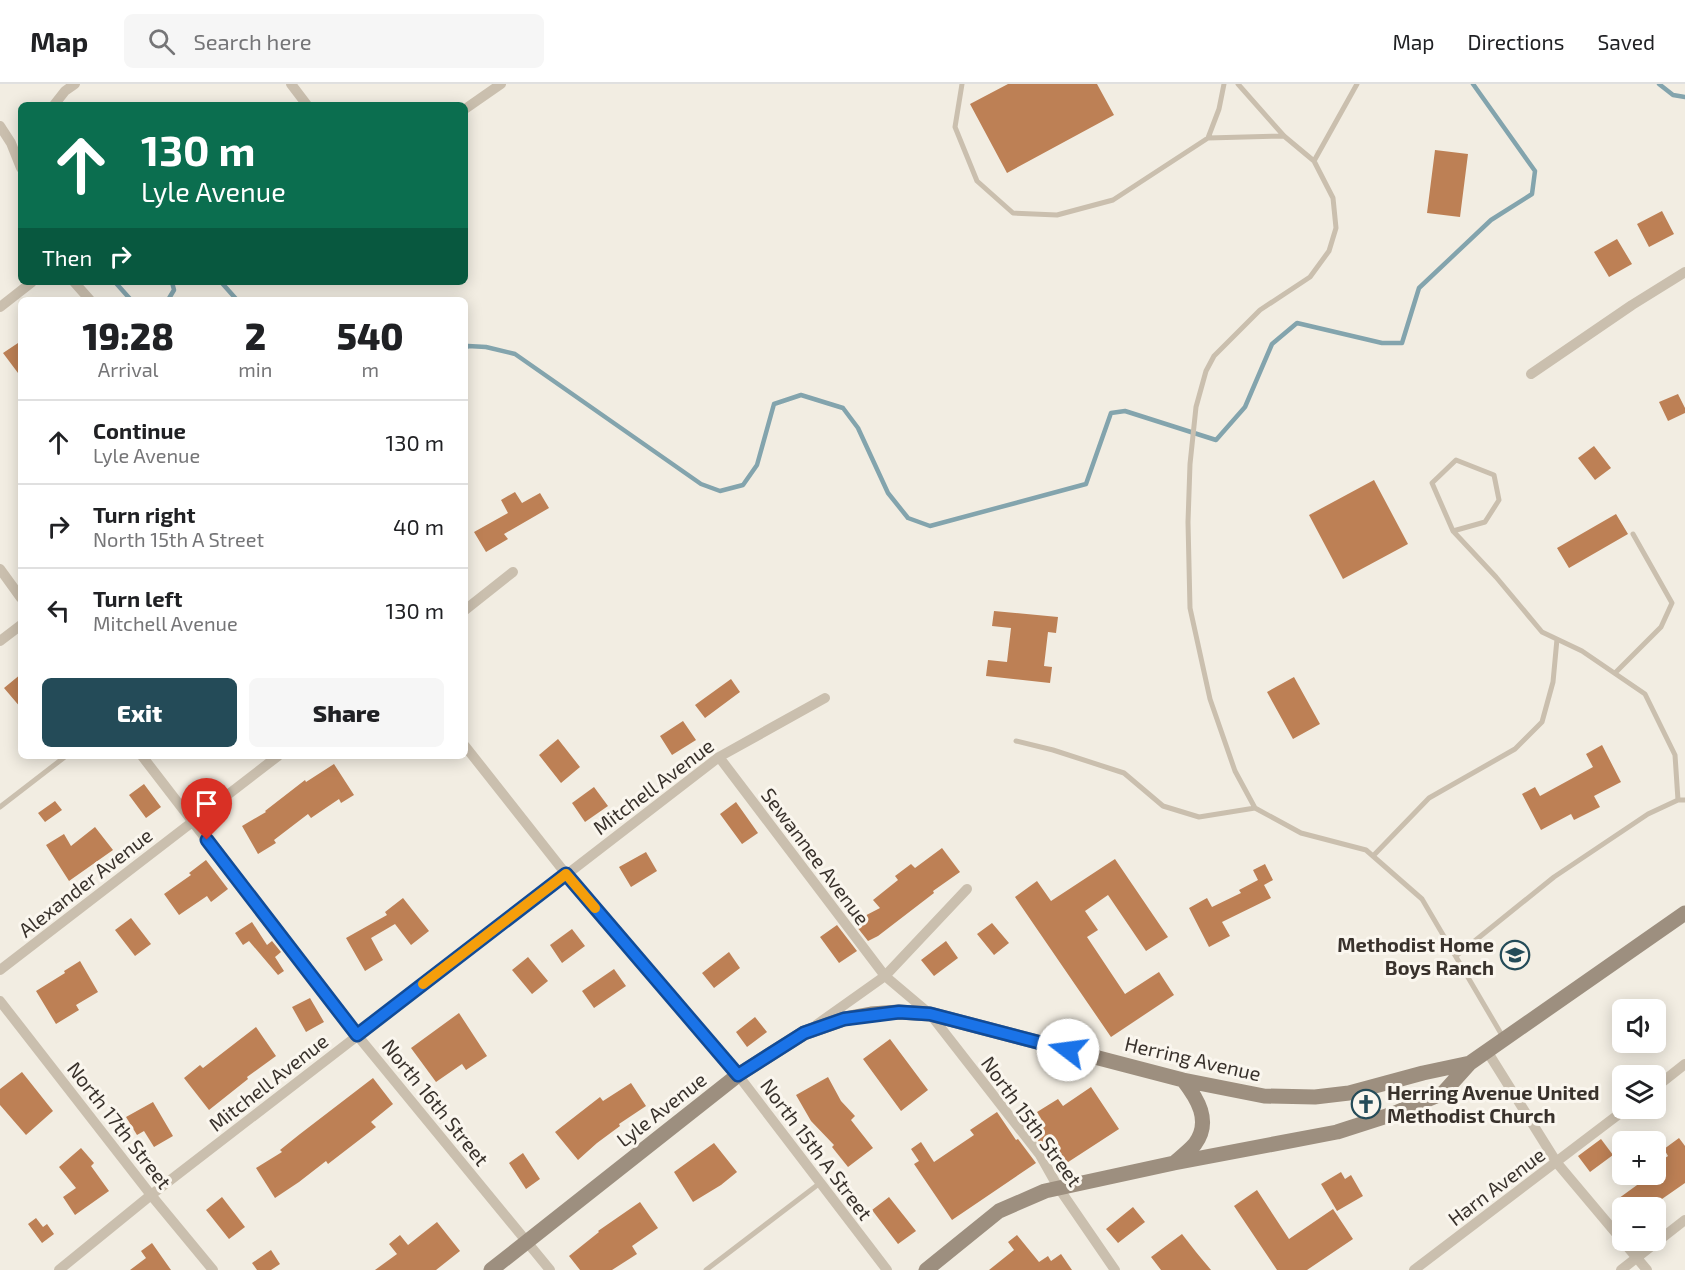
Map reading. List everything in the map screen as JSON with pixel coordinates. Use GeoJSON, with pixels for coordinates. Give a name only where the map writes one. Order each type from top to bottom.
{"type":"FeatureCollection","features":[{"type":"Feature","properties":{"kind":"main road","name":"Herring Avenue"},"geometry":{"type":"LineString","coordinates":[[926,1270],[999,1211],[1058,1187],[1337,1132],[1443,1093],[1470,1063],[1685,913]]}},
{"type":"Feature","properties":{"kind":"main road","name":"Herring Avenue"},"geometry":{"type":"LineString","coordinates":[[804,1033],[844,1019],[871,1014],[899,1012],[930,1014],[1183,1080],[1264,1096],[1315,1097],[1348,1093],[1470,1063]]}},
{"type":"Feature","properties":{"kind":"main road","name":"Lyle Avenue"},"geometry":{"type":"LineString","coordinates":[[491,1270],[738,1075],[804,1033]]}},
{"type":"Feature","properties":{"kind":"main road"},"geometry":{"type":"LineString","coordinates":[[1174,1163],[1195,1144],[1201,1133],[1199,1104],[1183,1080]]}},
{"type":"Feature","properties":{"kind":"street"},"geometry":{"type":"LineString","coordinates":[[56,102],[65,91],[75,84]]}},
{"type":"Feature","properties":{"kind":"street"},"geometry":{"type":"LineString","coordinates":[[291,84],[305,102]]}},
{"type":"Feature","properties":{"kind":"street"},"geometry":{"type":"LineString","coordinates":[[468,107],[501,84]]}},
{"type":"Feature","properties":{"kind":"street"},"geometry":{"type":"LineString","coordinates":[[0,126],[18,150]]}},
{"type":"Feature","properties":{"kind":"street"},"geometry":{"type":"LineString","coordinates":[[1531,374],[1685,272]]}},
{"type":"Feature","properties":{"kind":"street"},"geometry":{"type":"LineString","coordinates":[[0,307],[28,285]]}},
{"type":"Feature","properties":{"kind":"street"},"geometry":{"type":"LineString","coordinates":[[77,285],[87,297]]}},
{"type":"Feature","properties":{"kind":"street"},"geometry":{"type":"LineString","coordinates":[[0,569],[18,594]]}},
{"type":"Feature","properties":{"kind":"street"},"geometry":{"type":"LineString","coordinates":[[468,608],[513,572]]}},
{"type":"Feature","properties":{"kind":"street"},"geometry":{"type":"LineString","coordinates":[[0,641],[18,627]]}},
{"type":"Feature","properties":{"kind":"street","name":"Mitchell Avenue"},"geometry":{"type":"LineString","coordinates":[[59,1270],[151,1195],[719,757],[825,698]]}},
{"type":"Feature","properties":{"kind":"street","name":"North 15th A Street"},"geometry":{"type":"LineString","coordinates":[[468,750],[566,874],[738,1075],[887,1270]]}},
{"type":"Feature","properties":{"kind":"street","name":"Sewannee Avenue"},"geometry":{"type":"LineString","coordinates":[[719,757],[885,976]]}},
{"type":"Feature","properties":{"kind":"street","name":"North 16th Street"},"geometry":{"type":"LineString","coordinates":[[144,759],[357,1035],[550,1270]]}},
{"type":"Feature","properties":{"kind":"street","name":"Alexander Avenue"},"geometry":{"type":"LineString","coordinates":[[0,970],[274,759]]}},
{"type":"Feature","properties":{"kind":"street","name":"Lyle Avenue"},"geometry":{"type":"LineString","coordinates":[[804,1033],[885,976],[967,889]]}},
{"type":"Feature","properties":{"kind":"street","name":"North 15th Street"},"geometry":{"type":"LineString","coordinates":[[885,976],[930,1014],[1040,1155],[1058,1187],[1115,1270]]}},
{"type":"Feature","properties":{"kind":"street","name":"North 17th Street"},"geometry":{"type":"LineString","coordinates":[[0,1001],[151,1195],[213,1270]]}},
{"type":"Feature","properties":{"kind":"street"},"geometry":{"type":"LineString","coordinates":[[1487,1051],[1557,1163],[1647,1270]]}},
{"type":"Feature","properties":{"kind":"street"},"geometry":{"type":"LineString","coordinates":[[1666,1079],[1685,1064]]}},
{"type":"Feature","properties":{"kind":"street","name":"Harn Avenue"},"geometry":{"type":"LineString","coordinates":[[1414,1270],[1613,1119]]}},
{"type":"Feature","properties":{"kind":"street"},"geometry":{"type":"LineString","coordinates":[[1621,1270],[1685,1220]]}},
{"type":"Feature","properties":{"kind":"lane"},"geometry":{"type":"LineString","coordinates":[[962,84],[955,127],[977,181],[1013,213],[1057,215],[1113,200],[1208,138],[1284,136]]}},
{"type":"Feature","properties":{"kind":"lane"},"geometry":{"type":"LineString","coordinates":[[1208,138],[1219,109],[1224,84]]}},
{"type":"Feature","properties":{"kind":"lane"},"geometry":{"type":"LineString","coordinates":[[1238,84],[1284,136],[1314,161],[1333,198],[1336,228],[1329,251],[1310,277],[1260,310],[1214,356],[1206,370],[1197,407],[1190,464],[1188,522],[1190,608],[1210,699],[1235,771],[1255,808],[1301,833],[1366,850],[1422,899],[1504,1039]]}},
{"type":"Feature","properties":{"kind":"lane"},"geometry":{"type":"LineString","coordinates":[[1314,161],[1357,84]]}},
{"type":"Feature","properties":{"kind":"lane"},"geometry":{"type":"LineString","coordinates":[[1453,531],[1485,522],[1499,500],[1494,475],[1456,460],[1432,483],[1453,531],[1496,577],[1542,632],[1582,651],[1645,694],[1676,755],[1678,800]]}},
{"type":"Feature","properties":{"kind":"lane"},"geometry":{"type":"LineString","coordinates":[[1615,673],[1661,627],[1672,603],[1633,534]]}},
{"type":"Feature","properties":{"kind":"lane"},"geometry":{"type":"LineString","coordinates":[[1373,856],[1429,798],[1515,749],[1542,722],[1553,682],[1557,639]]}},
{"type":"Feature","properties":{"kind":"lane"},"geometry":{"type":"LineString","coordinates":[[1016,741],[1053,750],[1124,773],[1163,806],[1199,817],[1255,808]]}},
{"type":"Feature","properties":{"kind":"lane"},"geometry":{"type":"LineString","coordinates":[[0,807],[62,759]]}},
{"type":"Feature","properties":{"kind":"lane"},"geometry":{"type":"LineString","coordinates":[[1456,956],[1554,877],[1648,814],[1678,800],[1685,800]]}},
{"type":"Feature","properties":{"kind":"lane"},"geometry":{"type":"LineString","coordinates":[[706,1270],[820,1183]]}},
{"type":"Feature","properties":{"kind":"building"},"geometry":{"type":"Polygon","coordinates":[[[1008,84],[1097,84],[1114,115],[1007,173],[970,104],[1008,84]]]}},
{"type":"Feature","properties":{"kind":"building"},"geometry":{"type":"Polygon","coordinates":[[[1435,150],[1468,154],[1460,217],[1427,213],[1435,150]]]}},
{"type":"Feature","properties":{"kind":"building"},"geometry":{"type":"Polygon","coordinates":[[[1662,211],[1674,234],[1649,247],[1637,224],[1662,211]]]}},
{"type":"Feature","properties":{"kind":"building"},"geometry":{"type":"Polygon","coordinates":[[[1617,239],[1632,264],[1609,277],[1594,252],[1617,239]]]}},
{"type":"Feature","properties":{"kind":"building"},"geometry":{"type":"Polygon","coordinates":[[[18,343],[18,373],[3,353],[18,343]]]}},
{"type":"Feature","properties":{"kind":"building"},"geometry":{"type":"Polygon","coordinates":[[[1678,394],[1685,413],[1668,421],[1659,402],[1678,394]]]}},
{"type":"Feature","properties":{"kind":"building"},"geometry":{"type":"Polygon","coordinates":[[[1594,446],[1611,468],[1595,480],[1578,458],[1594,446]]]}},
{"type":"Feature","properties":{"kind":"building"},"geometry":{"type":"Polygon","coordinates":[[[1374,480],[1408,544],[1343,579],[1309,515],[1374,480]]]}},
{"type":"Feature","properties":{"kind":"building"},"geometry":{"type":"Polygon","coordinates":[[[515,492],[522,503],[540,493],[549,508],[504,534],[508,539],[486,552],[474,532],[508,513],[501,500],[515,492]]]}},
{"type":"Feature","properties":{"kind":"building"},"geometry":{"type":"Polygon","coordinates":[[[1616,514],[1628,534],[1569,568],[1557,548],[1616,514]]]}},
{"type":"Feature","properties":{"kind":"building"},"geometry":{"type":"Polygon","coordinates":[[[994,611],[1058,617],[1056,633],[1048,632],[1044,666],[1052,667],[1050,683],[986,676],[988,660],[1007,662],[1011,628],[992,626],[994,611]]]}},
{"type":"Feature","properties":{"kind":"building"},"geometry":{"type":"Polygon","coordinates":[[[18,676],[18,704],[4,688],[18,676]]]}},
{"type":"Feature","properties":{"kind":"building"},"geometry":{"type":"Polygon","coordinates":[[[1294,677],[1320,724],[1293,739],[1267,692],[1294,677]]]}},
{"type":"Feature","properties":{"kind":"building"},"geometry":{"type":"Polygon","coordinates":[[[731,679],[740,692],[705,718],[695,705],[731,679]]]}},
{"type":"Feature","properties":{"kind":"building"},"geometry":{"type":"Polygon","coordinates":[[[683,721],[696,740],[672,755],[660,736],[683,721]]]}},
{"type":"Feature","properties":{"kind":"building"},"geometry":{"type":"Polygon","coordinates":[[[558,739],[580,767],[561,783],[539,755],[558,739]]]}},
{"type":"Feature","properties":{"kind":"building"},"geometry":{"type":"Polygon","coordinates":[[[1602,745],[1621,782],[1594,796],[1600,807],[1574,820],[1571,814],[1541,830],[1522,794],[1535,787],[1540,796],[1593,767],[1586,754],[1602,745]]]}},
{"type":"Feature","properties":{"kind":"building"},"geometry":{"type":"Polygon","coordinates":[[[334,764],[354,795],[341,803],[339,799],[311,818],[308,814],[274,840],[276,843],[258,854],[242,826],[266,812],[305,780],[306,782],[334,764]]]}},
{"type":"Feature","properties":{"kind":"building"},"geometry":{"type":"Polygon","coordinates":[[[144,784],[161,807],[146,818],[129,795],[144,784]]]}},
{"type":"Feature","properties":{"kind":"building"},"geometry":{"type":"Polygon","coordinates":[[[594,787],[608,806],[585,822],[572,803],[594,787]]]}},
{"type":"Feature","properties":{"kind":"building"},"geometry":{"type":"Polygon","coordinates":[[[55,801],[62,810],[45,822],[38,813],[55,801]]]}},
{"type":"Feature","properties":{"kind":"building"},"geometry":{"type":"Polygon","coordinates":[[[736,802],[758,833],[742,844],[720,814],[736,802]]]}},
{"type":"Feature","properties":{"kind":"building"},"geometry":{"type":"Polygon","coordinates":[[[95,827],[113,850],[69,881],[46,845],[64,834],[71,846],[95,827]]]}},
{"type":"Feature","properties":{"kind":"building"},"geometry":{"type":"Polygon","coordinates":[[[942,848],[960,872],[878,936],[868,941],[853,922],[880,908],[873,900],[898,880],[895,876],[911,864],[915,868],[942,848]]]}},
{"type":"Feature","properties":{"kind":"building"},"geometry":{"type":"Polygon","coordinates":[[[646,852],[657,871],[631,887],[619,867],[646,852]]]}},
{"type":"Feature","properties":{"kind":"building"},"geometry":{"type":"Polygon","coordinates":[[[1115,859],[1168,937],[1146,951],[1108,895],[1085,911],[1098,930],[1087,937],[1125,994],[1159,972],[1174,995],[1111,1037],[1015,897],[1037,881],[1051,901],[1115,859]]]}},
{"type":"Feature","properties":{"kind":"building"},"geometry":{"type":"Polygon","coordinates":[[[206,860],[228,889],[211,902],[207,896],[179,915],[164,894],[191,875],[189,873],[206,860]]]}},
{"type":"Feature","properties":{"kind":"building"},"geometry":{"type":"Polygon","coordinates":[[[1265,864],[1273,880],[1264,885],[1271,898],[1222,922],[1230,936],[1209,947],[1189,908],[1207,898],[1212,907],[1241,893],[1239,890],[1258,880],[1253,870],[1265,864]]]}},
{"type":"Feature","properties":{"kind":"building"},"geometry":{"type":"Polygon","coordinates":[[[403,898],[429,931],[411,945],[395,924],[371,938],[383,960],[365,971],[346,938],[387,915],[385,912],[403,898]]]}},
{"type":"Feature","properties":{"kind":"building"},"geometry":{"type":"Polygon","coordinates":[[[131,918],[151,944],[135,956],[115,930],[131,918]]]}},
{"type":"Feature","properties":{"kind":"building"},"geometry":{"type":"Polygon","coordinates":[[[252,922],[267,945],[272,941],[281,952],[275,957],[284,971],[278,975],[249,941],[243,945],[235,933],[252,922]]]}},
{"type":"Feature","properties":{"kind":"building"},"geometry":{"type":"Polygon","coordinates":[[[992,923],[1009,943],[994,955],[977,934],[992,923]]]}},
{"type":"Feature","properties":{"kind":"building"},"geometry":{"type":"Polygon","coordinates":[[[837,925],[857,951],[839,963],[820,937],[837,925]]]}},
{"type":"Feature","properties":{"kind":"building"},"geometry":{"type":"Polygon","coordinates":[[[572,929],[585,946],[562,963],[550,945],[572,929]]]}},
{"type":"Feature","properties":{"kind":"building"},"geometry":{"type":"Polygon","coordinates":[[[946,941],[958,958],[934,976],[921,960],[946,941]]]}},
{"type":"Feature","properties":{"kind":"building"},"geometry":{"type":"Polygon","coordinates":[[[729,952],[740,968],[714,988],[702,973],[729,952]]]}},
{"type":"Feature","properties":{"kind":"building"},"geometry":{"type":"Polygon","coordinates":[[[528,957],[548,981],[532,994],[512,970],[528,957]]]}},
{"type":"Feature","properties":{"kind":"building"},"geometry":{"type":"Polygon","coordinates":[[[80,961],[98,992],[76,1005],[79,1010],[56,1024],[36,991],[80,961]]]}},
{"type":"Feature","properties":{"kind":"building"},"geometry":{"type":"Polygon","coordinates":[[[614,969],[626,986],[594,1008],[582,991],[614,969]]]}},
{"type":"Feature","properties":{"kind":"building"},"geometry":{"type":"Polygon","coordinates":[[[310,998],[324,1022],[306,1032],[292,1007],[310,998]]]}},
{"type":"Feature","properties":{"kind":"building"},"geometry":{"type":"Polygon","coordinates":[[[459,1013],[487,1056],[466,1070],[462,1064],[436,1082],[411,1048],[459,1013]]]}},
{"type":"Feature","properties":{"kind":"building"},"geometry":{"type":"Polygon","coordinates":[[[755,1017],[767,1032],[747,1047],[736,1032],[755,1017]]]}},
{"type":"Feature","properties":{"kind":"building"},"geometry":{"type":"Polygon","coordinates":[[[256,1027],[276,1056],[247,1077],[248,1079],[209,1110],[184,1078],[200,1065],[203,1068],[256,1027]]]}},
{"type":"Feature","properties":{"kind":"building"},"geometry":{"type":"Polygon","coordinates":[[[890,1039],[928,1090],[901,1111],[863,1059],[890,1039]]]}},
{"type":"Feature","properties":{"kind":"building"},"geometry":{"type":"Polygon","coordinates":[[[22,1072],[53,1111],[26,1135],[0,1105],[0,1089],[22,1072]]]}},
{"type":"Feature","properties":{"kind":"building"},"geometry":{"type":"Polygon","coordinates":[[[828,1077],[841,1101],[855,1116],[851,1120],[873,1148],[848,1167],[832,1147],[834,1145],[811,1121],[796,1095],[828,1077]]]}},
{"type":"Feature","properties":{"kind":"building"},"geometry":{"type":"Polygon","coordinates":[[[373,1078],[393,1104],[371,1122],[376,1127],[328,1164],[326,1161],[275,1198],[256,1168],[282,1152],[280,1150],[373,1078]]]}},
{"type":"Feature","properties":{"kind":"building"},"geometry":{"type":"Polygon","coordinates":[[[631,1083],[646,1106],[619,1124],[620,1126],[578,1160],[555,1132],[600,1097],[603,1101],[631,1083]]]}},
{"type":"Feature","properties":{"kind":"building"},"geometry":{"type":"Polygon","coordinates":[[[1091,1087],[1119,1129],[1059,1168],[1030,1130],[1043,1122],[1037,1112],[1058,1099],[1063,1106],[1091,1087]]]}},
{"type":"Feature","properties":{"kind":"building"},"geometry":{"type":"Polygon","coordinates":[[[153,1102],[173,1136],[154,1147],[144,1131],[137,1135],[126,1117],[153,1102]]]}},
{"type":"Feature","properties":{"kind":"building"},"geometry":{"type":"Polygon","coordinates":[[[997,1112],[1016,1140],[1018,1139],[1036,1163],[952,1220],[914,1164],[919,1161],[911,1149],[921,1142],[934,1162],[974,1135],[970,1130],[997,1112]]]}},
{"type":"Feature","properties":{"kind":"building"},"geometry":{"type":"Polygon","coordinates":[[[1679,1138],[1685,1146],[1685,1183],[1665,1197],[1621,1197],[1637,1185],[1666,1185],[1666,1157],[1668,1156],[1666,1148],[1679,1138]]]}},
{"type":"Feature","properties":{"kind":"building"},"geometry":{"type":"Polygon","coordinates":[[[1601,1139],[1612,1154],[1590,1172],[1578,1156],[1601,1139]]]}},
{"type":"Feature","properties":{"kind":"building"},"geometry":{"type":"Polygon","coordinates":[[[714,1143],[737,1172],[693,1202],[674,1172],[714,1143]]]}},
{"type":"Feature","properties":{"kind":"building"},"geometry":{"type":"Polygon","coordinates":[[[81,1148],[94,1163],[91,1166],[109,1191],[75,1215],[63,1197],[76,1188],[59,1167],[81,1148]]]}},
{"type":"Feature","properties":{"kind":"building"},"geometry":{"type":"Polygon","coordinates":[[[523,1153],[540,1179],[526,1189],[509,1163],[523,1153]]]}},
{"type":"Feature","properties":{"kind":"building"},"geometry":{"type":"Polygon","coordinates":[[[1341,1172],[1345,1179],[1351,1175],[1363,1196],[1337,1211],[1321,1184],[1341,1172]]]}},
{"type":"Feature","properties":{"kind":"building"},"geometry":{"type":"Polygon","coordinates":[[[1257,1190],[1289,1239],[1333,1209],[1353,1239],[1307,1270],[1277,1270],[1234,1206],[1257,1190]]]}},
{"type":"Feature","properties":{"kind":"building"},"geometry":{"type":"Polygon","coordinates":[[[222,1197],[245,1227],[229,1239],[206,1210],[222,1197]]]}},
{"type":"Feature","properties":{"kind":"building"},"geometry":{"type":"Polygon","coordinates":[[[889,1197],[916,1231],[898,1244],[872,1210],[889,1197]]]}},
{"type":"Feature","properties":{"kind":"building"},"geometry":{"type":"Polygon","coordinates":[[[640,1202],[658,1228],[632,1246],[637,1254],[612,1270],[580,1270],[569,1256],[598,1231],[640,1202]]]}},
{"type":"Feature","properties":{"kind":"building"},"geometry":{"type":"Polygon","coordinates":[[[1133,1207],[1145,1222],[1118,1243],[1106,1229],[1133,1207]]]}},
{"type":"Feature","properties":{"kind":"building"},"geometry":{"type":"Polygon","coordinates":[[[36,1218],[43,1227],[47,1224],[54,1234],[42,1243],[28,1224],[36,1218]]]}},
{"type":"Feature","properties":{"kind":"building"},"geometry":{"type":"Polygon","coordinates":[[[437,1222],[460,1251],[436,1270],[375,1270],[397,1254],[389,1244],[400,1235],[408,1245],[437,1222]]]}},
{"type":"Feature","properties":{"kind":"building"},"geometry":{"type":"Polygon","coordinates":[[[1182,1234],[1211,1270],[1161,1270],[1151,1257],[1182,1234]]]}},
{"type":"Feature","properties":{"kind":"building"},"geometry":{"type":"Polygon","coordinates":[[[1017,1235],[1039,1262],[1048,1256],[1051,1261],[1061,1254],[1072,1270],[989,1270],[1014,1250],[1008,1242],[1017,1235]]]}},
{"type":"Feature","properties":{"kind":"building"},"geometry":{"type":"Polygon","coordinates":[[[152,1243],[171,1270],[130,1270],[146,1258],[141,1251],[152,1243]]]}},
{"type":"Feature","properties":{"kind":"building"},"geometry":{"type":"Polygon","coordinates":[[[271,1250],[280,1264],[271,1270],[257,1270],[252,1263],[271,1250]]]}},
{"type":"Feature","properties":{"kind":"waterway"},"geometry":{"type":"LineString","coordinates":[[468,346],[486,347],[515,354],[701,484],[720,491],[743,485],[757,465],[774,404],[801,395],[843,408],[858,428],[888,493],[908,518],[930,526],[1086,484],[1111,413],[1125,411],[1216,440],[1245,407],[1272,344],[1297,323],[1382,343],[1402,343],[1419,288],[1491,220],[1532,194],[1535,171],[1473,84]]}},
{"type":"Feature","properties":{"kind":"waterway"},"geometry":{"type":"LineString","coordinates":[[1659,84],[1673,95],[1685,97]]}},
{"type":"Feature","properties":{"kind":"waterway"},"geometry":{"type":"LineString","coordinates":[[118,285],[128,297]]}},
{"type":"Feature","properties":{"kind":"waterway"},"geometry":{"type":"LineString","coordinates":[[170,297],[174,290],[173,285]]}},
{"type":"Feature","properties":{"kind":"waterway"},"geometry":{"type":"LineString","coordinates":[[224,285],[234,297]]}},
{"type":"Feature","properties":{"kind":"slow traffic"},"geometry":{"type":"LineString","coordinates":[[423,984],[566,874],[595,908]]}},
{"type":"Feature","properties":{"kind":"place","name":"Methodist Home Boys Ranch"},"geometry":{"type":"Point","coordinates":[1515,955]}},
{"type":"Feature","properties":{"kind":"place","name":"Herring Avenue United Methodist Church"},"geometry":{"type":"Point","coordinates":[1366,1104]}},
{"type":"Feature","properties":{"kind":"route"},"geometry":{"type":"LineString","coordinates":[[207,840],[357,1035],[566,874],[738,1075],[804,1033],[844,1019],[871,1014],[899,1012],[930,1014],[1068,1050]]}}]}
